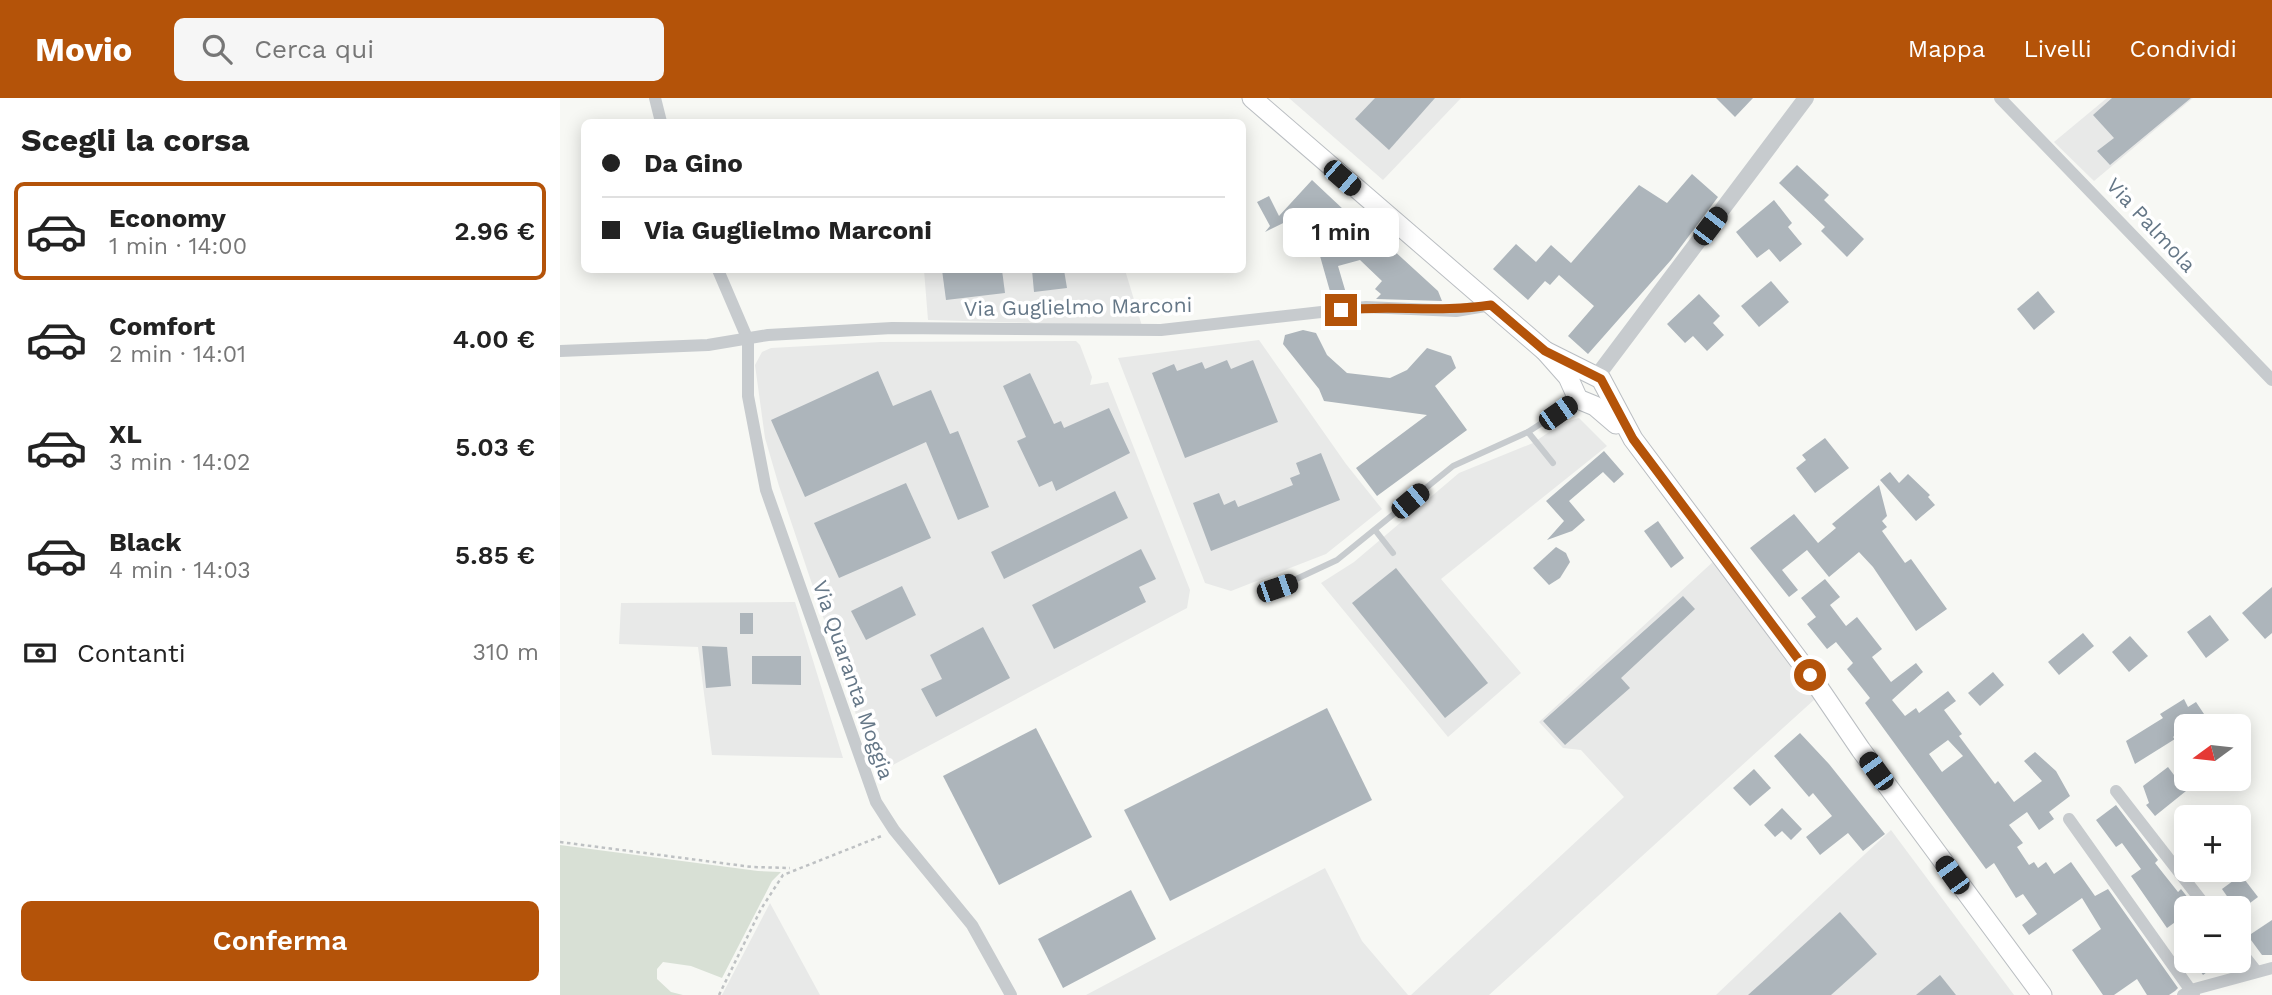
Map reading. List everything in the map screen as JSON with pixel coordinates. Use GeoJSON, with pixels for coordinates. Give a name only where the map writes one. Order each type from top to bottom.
{"type":"FeatureCollection","features":[{"type":"Feature","properties":{"kind":"main road"},"geometry":{"type":"LineString","coordinates":[[1252,98],[1545,351],[1569,377],[1579,397],[1602,410],[1633,439]]}},
{"type":"Feature","properties":{"kind":"main road"},"geometry":{"type":"LineString","coordinates":[[1545,351],[1597,377],[1633,439],[1794,652],[1861,750],[2042,995]]}},
{"type":"Feature","properties":{"kind":"main road"},"geometry":{"type":"LineString","coordinates":[[1579,397],[1576,378],[1597,377]]}},
{"type":"Feature","properties":{"kind":"street"},"geometry":{"type":"LineString","coordinates":[[655,98],[661,119]]}},
{"type":"Feature","properties":{"kind":"street"},"geometry":{"type":"LineString","coordinates":[[1597,377],[1806,98]]}},
{"type":"Feature","properties":{"kind":"street","name":"Via Palmola"},"geometry":{"type":"LineString","coordinates":[[2000,98],[2068,165],[2272,380]]}},
{"type":"Feature","properties":{"kind":"street"},"geometry":{"type":"LineString","coordinates":[[719,273],[748,340]]}},
{"type":"Feature","properties":{"kind":"street","name":"Via Guglielmo Marconi"},"geometry":{"type":"LineString","coordinates":[[560,351],[708,345],[768,335],[892,328],[1161,330],[1366,307],[1455,311],[1491,305]]}},
{"type":"Feature","properties":{"kind":"street","name":"Via Quaranta Moggia"},"geometry":{"type":"LineString","coordinates":[[748,340],[748,396],[766,490],[876,802],[894,830],[972,925],[1011,995]]}},
{"type":"Feature","properties":{"kind":"street"},"geometry":{"type":"LineString","coordinates":[[2116,791],[2198,896]]}},
{"type":"Feature","properties":{"kind":"street"},"geometry":{"type":"LineString","coordinates":[[2069,819],[2189,993],[2272,968]]}},
{"type":"Feature","properties":{"kind":"street"},"geometry":{"type":"LineString","coordinates":[[2251,965],[2256,971]]}},
{"type":"Feature","properties":{"kind":"lane"},"geometry":{"type":"LineString","coordinates":[[1277,588],[1324,568],[1453,466],[1528,432],[1579,397]]}},
{"type":"Feature","properties":{"kind":"lane"},"geometry":{"type":"LineString","coordinates":[[1528,432],[1553,463]]}},
{"type":"Feature","properties":{"kind":"lane"},"geometry":{"type":"LineString","coordinates":[[1375,530],[1393,553]]}},
{"type":"Feature","properties":{"kind":"path"},"geometry":{"type":"LineString","coordinates":[[719,995],[761,909],[783,874],[894,830]]}},
{"type":"Feature","properties":{"kind":"path"},"geometry":{"type":"LineString","coordinates":[[560,842],[752,867],[794,868]]}},
{"type":"Feature","properties":{"kind":"shaded area"},"geometry":{"type":"Polygon","coordinates":[[[1289,98],[1461,98],[1383,180],[1289,98]]]}},
{"type":"Feature","properties":{"kind":"shaded area"},"geometry":{"type":"Polygon","coordinates":[[[2107,98],[2193,98],[2094,181],[2054,142],[2107,98]]]}},
{"type":"Feature","properties":{"kind":"shaded area"},"geometry":{"type":"Polygon","coordinates":[[[924,273],[1126,273],[1142,326],[928,320],[924,273]]]}},
{"type":"Feature","properties":{"kind":"shaded area"},"geometry":{"type":"Polygon","coordinates":[[[1259,340],[1346,464],[1382,509],[1326,554],[1231,591],[1205,583],[1118,358],[1259,340]]]}},
{"type":"Feature","properties":{"kind":"shaded area"},"geometry":{"type":"Polygon","coordinates":[[[1076,341],[1092,377],[1090,385],[1108,382],[1190,590],[1187,608],[876,774],[779,486],[765,438],[755,365],[762,352],[771,348],[881,342],[1076,341]]]}},
{"type":"Feature","properties":{"kind":"shaded area"},"geometry":{"type":"Polygon","coordinates":[[[1579,418],[1607,446],[1441,579],[1521,673],[1448,737],[1321,583],[1354,562],[1459,473],[1533,443],[1562,423],[1579,418]]]}},
{"type":"Feature","properties":{"kind":"shaded area"},"geometry":{"type":"Polygon","coordinates":[[[1716,559],[1815,699],[1489,995],[1411,995],[1624,797],[1581,750],[1563,748],[1539,722],[1716,559]]]}},
{"type":"Feature","properties":{"kind":"shaded area"},"geometry":{"type":"Polygon","coordinates":[[[795,602],[843,758],[712,755],[698,647],[619,644],[621,603],[795,602]]]}},
{"type":"Feature","properties":{"kind":"shaded area"},"geometry":{"type":"Polygon","coordinates":[[[1891,830],[2014,995],[1716,995],[1825,891],[1891,830]]]}},
{"type":"Feature","properties":{"kind":"shaded area"},"geometry":{"type":"Polygon","coordinates":[[[560,845],[781,872],[772,881],[722,978],[691,966],[663,962],[657,969],[657,979],[671,992],[683,995],[560,995],[560,845]]]}},
{"type":"Feature","properties":{"kind":"shaded area"},"geometry":{"type":"Polygon","coordinates":[[[1325,868],[1362,941],[1408,995],[1086,995],[1325,868]]]}},
{"type":"Feature","properties":{"kind":"shaded area"},"geometry":{"type":"Polygon","coordinates":[[[770,903],[820,995],[722,995],[770,903]]]}},
{"type":"Feature","properties":{"kind":"building"},"geometry":{"type":"Polygon","coordinates":[[[1375,98],[1435,98],[1389,150],[1355,119],[1375,98]]]}},
{"type":"Feature","properties":{"kind":"building"},"geometry":{"type":"Polygon","coordinates":[[[1716,98],[1753,98],[1735,117],[1716,98]]]}},
{"type":"Feature","properties":{"kind":"building"},"geometry":{"type":"Polygon","coordinates":[[[2112,98],[2191,98],[2110,165],[2097,151],[2114,138],[2093,115],[2112,98]]]}},
{"type":"Feature","properties":{"kind":"building"},"geometry":{"type":"Polygon","coordinates":[[[1797,165],[1829,195],[1824,200],[1864,239],[1847,257],[1821,231],[1825,227],[1779,183],[1797,165]]]}},
{"type":"Feature","properties":{"kind":"building"},"geometry":{"type":"Polygon","coordinates":[[[1692,174],[1718,197],[1671,260],[1588,354],[1568,336],[1594,306],[1559,275],[1550,285],[1545,281],[1528,300],[1493,269],[1516,244],[1536,262],[1551,245],[1571,263],[1639,185],[1667,203],[1692,174]]]}},
{"type":"Feature","properties":{"kind":"building"},"geometry":{"type":"Polygon","coordinates":[[[1312,180],[1344,210],[1333,222],[1329,218],[1324,223],[1310,210],[1265,232],[1270,226],[1257,202],[1269,196],[1279,216],[1312,180]]]}},
{"type":"Feature","properties":{"kind":"building"},"geometry":{"type":"Polygon","coordinates":[[[1774,200],[1792,223],[1788,227],[1802,244],[1780,262],[1769,249],[1757,258],[1736,232],[1774,200]]]}},
{"type":"Feature","properties":{"kind":"building"},"geometry":{"type":"Polygon","coordinates":[[[1380,238],[1438,291],[1442,301],[1376,299],[1381,294],[1375,289],[1382,281],[1360,260],[1338,266],[1348,300],[1333,302],[1320,256],[1380,238]]]}},
{"type":"Feature","properties":{"kind":"building"},"geometry":{"type":"Polygon","coordinates":[[[942,273],[1002,273],[1005,293],[946,300],[942,273]]]}},
{"type":"Feature","properties":{"kind":"building"},"geometry":{"type":"Polygon","coordinates":[[[1032,273],[1064,273],[1067,288],[1034,292],[1032,273]]]}},
{"type":"Feature","properties":{"kind":"building"},"geometry":{"type":"Polygon","coordinates":[[[1771,281],[1789,302],[1759,327],[1741,306],[1771,281]]]}},
{"type":"Feature","properties":{"kind":"building"},"geometry":{"type":"Polygon","coordinates":[[[2038,291],[2055,312],[2034,330],[2017,309],[2038,291]]]}},
{"type":"Feature","properties":{"kind":"building"},"geometry":{"type":"Polygon","coordinates":[[[1699,294],[1720,316],[1713,323],[1724,335],[1707,351],[1693,336],[1685,343],[1667,324],[1699,294]]]}},
{"type":"Feature","properties":{"kind":"building"},"geometry":{"type":"Polygon","coordinates":[[[1303,330],[1316,333],[1327,355],[1347,373],[1390,378],[1407,370],[1427,348],[1451,356],[1456,368],[1435,386],[1467,430],[1377,496],[1356,468],[1427,415],[1324,401],[1319,389],[1283,344],[1285,335],[1303,330]]]}},
{"type":"Feature","properties":{"kind":"building"},"geometry":{"type":"Polygon","coordinates":[[[1227,360],[1231,369],[1253,360],[1278,422],[1185,458],[1152,373],[1174,364],[1177,371],[1202,362],[1205,369],[1227,360]]]}},
{"type":"Feature","properties":{"kind":"building"},"geometry":{"type":"Polygon","coordinates":[[[878,371],[893,406],[931,390],[950,434],[958,431],[989,507],[958,520],[926,442],[805,497],[771,420],[878,371]]]}},
{"type":"Feature","properties":{"kind":"building"},"geometry":{"type":"Polygon","coordinates":[[[1030,373],[1054,424],[1061,421],[1064,428],[1109,408],[1130,453],[1056,491],[1052,481],[1039,487],[1017,441],[1026,437],[1003,386],[1030,373]]]}},
{"type":"Feature","properties":{"kind":"building"},"geometry":{"type":"Polygon","coordinates":[[[1825,438],[1849,468],[1815,493],[1796,468],[1806,460],[1802,455],[1825,438]]]}},
{"type":"Feature","properties":{"kind":"building"},"geometry":{"type":"Polygon","coordinates":[[[1604,451],[1624,474],[1614,483],[1603,472],[1569,501],[1585,520],[1572,531],[1547,540],[1564,521],[1546,501],[1604,451]]]}},
{"type":"Feature","properties":{"kind":"building"},"geometry":{"type":"Polygon","coordinates":[[[1321,453],[1340,500],[1211,551],[1193,503],[1219,493],[1224,505],[1235,500],[1238,507],[1293,485],[1290,478],[1300,474],[1296,463],[1321,453]]]}},
{"type":"Feature","properties":{"kind":"building"},"geometry":{"type":"Polygon","coordinates":[[[1890,472],[1899,483],[1908,474],[1930,495],[1928,497],[1935,505],[1916,521],[1880,480],[1890,472]]]}},
{"type":"Feature","properties":{"kind":"building"},"geometry":{"type":"Polygon","coordinates":[[[906,483],[931,538],[839,578],[814,523],[906,483]]]}},
{"type":"Feature","properties":{"kind":"building"},"geometry":{"type":"Polygon","coordinates":[[[1879,485],[1887,516],[1882,521],[1887,527],[1882,531],[1905,563],[1911,559],[1947,609],[1916,631],[1873,567],[1859,552],[1829,577],[1807,550],[1782,570],[1798,590],[1789,597],[1750,548],[1794,514],[1818,543],[1836,528],[1832,524],[1879,485]]]}},
{"type":"Feature","properties":{"kind":"building"},"geometry":{"type":"Polygon","coordinates":[[[1115,491],[1128,518],[1004,579],[991,552],[1115,491]]]}},
{"type":"Feature","properties":{"kind":"building"},"geometry":{"type":"Polygon","coordinates":[[[1658,521],[1684,558],[1671,568],[1644,531],[1658,521]]]}},
{"type":"Feature","properties":{"kind":"building"},"geometry":{"type":"Polygon","coordinates":[[[1556,547],[1566,553],[1570,562],[1560,578],[1549,585],[1533,568],[1556,547]]]}},
{"type":"Feature","properties":{"kind":"building"},"geometry":{"type":"Polygon","coordinates":[[[1141,549],[1156,579],[1139,587],[1146,602],[1054,649],[1032,605],[1141,549]]]}},
{"type":"Feature","properties":{"kind":"building"},"geometry":{"type":"Polygon","coordinates":[[[1396,568],[1488,683],[1445,718],[1352,603],[1396,568]]]}},
{"type":"Feature","properties":{"kind":"building"},"geometry":{"type":"Polygon","coordinates":[[[1825,579],[1840,597],[1830,605],[1846,626],[1857,617],[1882,649],[1872,657],[1891,682],[1916,663],[1923,672],[1892,700],[1905,716],[1916,708],[1919,713],[1948,691],[1956,701],[1944,710],[1962,734],[1959,736],[1995,784],[1998,781],[2014,802],[2042,781],[2024,761],[2035,752],[2056,771],[2070,796],[2049,812],[2054,819],[2039,830],[2027,812],[2009,825],[2023,843],[2017,847],[2029,865],[2034,862],[2038,868],[2046,862],[2054,874],[2071,862],[2095,896],[2108,889],[2178,988],[2175,991],[2169,995],[2147,995],[2137,979],[2114,995],[2103,995],[2072,950],[2101,929],[2082,898],[2029,935],[2022,925],[2037,914],[2023,894],[2016,898],[1994,863],[1986,869],[1865,703],[1870,698],[1847,669],[1853,663],[1836,642],[1827,649],[1807,624],[1816,617],[1801,598],[1825,579]],[[1948,740],[1929,754],[1942,772],[1963,756],[1948,740]]]}},
{"type":"Feature","properties":{"kind":"building"},"geometry":{"type":"Polygon","coordinates":[[[902,586],[916,615],[866,640],[851,611],[902,586]]]}},
{"type":"Feature","properties":{"kind":"building"},"geometry":{"type":"Polygon","coordinates":[[[2272,587],[2272,633],[2265,639],[2242,613],[2272,587]]]}},
{"type":"Feature","properties":{"kind":"building"},"geometry":{"type":"Polygon","coordinates":[[[1683,596],[1695,609],[1621,678],[1630,688],[1565,745],[1543,721],[1683,596]]]}},
{"type":"Feature","properties":{"kind":"building"},"geometry":{"type":"Polygon","coordinates":[[[740,613],[753,613],[753,634],[740,634],[740,613]]]}},
{"type":"Feature","properties":{"kind":"building"},"geometry":{"type":"Polygon","coordinates":[[[2210,615],[2229,640],[2206,658],[2187,632],[2210,615]]]}},
{"type":"Feature","properties":{"kind":"building"},"geometry":{"type":"Polygon","coordinates":[[[983,627],[1010,678],[936,717],[921,689],[942,679],[930,655],[983,627]]]}},
{"type":"Feature","properties":{"kind":"building"},"geometry":{"type":"Polygon","coordinates":[[[2083,633],[2094,646],[2059,675],[2048,662],[2083,633]]]}},
{"type":"Feature","properties":{"kind":"building"},"geometry":{"type":"Polygon","coordinates":[[[2130,636],[2148,656],[2129,672],[2112,652],[2130,636]]]}},
{"type":"Feature","properties":{"kind":"building"},"geometry":{"type":"Polygon","coordinates":[[[702,646],[727,647],[731,686],[706,688],[702,646]]]}},
{"type":"Feature","properties":{"kind":"building"},"geometry":{"type":"Polygon","coordinates":[[[752,656],[801,656],[801,685],[752,684],[752,656]]]}},
{"type":"Feature","properties":{"kind":"building"},"geometry":{"type":"Polygon","coordinates":[[[1993,672],[2004,685],[1980,706],[1968,693],[1993,672]]]}},
{"type":"Feature","properties":{"kind":"building"},"geometry":{"type":"Polygon","coordinates":[[[2184,699],[2188,707],[2196,702],[2204,714],[2174,714],[2174,740],[2135,764],[2126,741],[2163,718],[2160,714],[2184,699]]]}},
{"type":"Feature","properties":{"kind":"building"},"geometry":{"type":"Polygon","coordinates":[[[1327,708],[1372,800],[1170,901],[1124,810],[1327,708]]]}},
{"type":"Feature","properties":{"kind":"building"},"geometry":{"type":"Polygon","coordinates":[[[1036,728],[1092,837],[999,885],[943,776],[1036,728]]]}},
{"type":"Feature","properties":{"kind":"building"},"geometry":{"type":"Polygon","coordinates":[[[1800,733],[1829,764],[1885,834],[1863,851],[1848,833],[1820,855],[1806,837],[1832,816],[1813,793],[1809,797],[1774,756],[1800,733]]]}},
{"type":"Feature","properties":{"kind":"building"},"geometry":{"type":"Polygon","coordinates":[[[2168,767],[2174,775],[2174,791],[2186,791],[2155,816],[2146,805],[2149,803],[2143,786],[2168,767]]]}},
{"type":"Feature","properties":{"kind":"building"},"geometry":{"type":"Polygon","coordinates":[[[1754,769],[1771,788],[1750,806],[1733,788],[1754,769]]]}},
{"type":"Feature","properties":{"kind":"building"},"geometry":{"type":"Polygon","coordinates":[[[2116,805],[2158,860],[2155,863],[2178,892],[2181,889],[2187,896],[2174,896],[2174,923],[2167,928],[2131,876],[2141,869],[2122,843],[2116,847],[2096,820],[2116,805]]]}},
{"type":"Feature","properties":{"kind":"building"},"geometry":{"type":"Polygon","coordinates":[[[1782,808],[1802,829],[1791,840],[1782,831],[1775,837],[1764,825],[1782,808]]]}},
{"type":"Feature","properties":{"kind":"building"},"geometry":{"type":"Polygon","coordinates":[[[2232,882],[2246,882],[2258,897],[2251,902],[2251,896],[2227,896],[2222,889],[2232,882]]]}},
{"type":"Feature","properties":{"kind":"building"},"geometry":{"type":"Polygon","coordinates":[[[1131,890],[1156,939],[1063,988],[1038,939],[1131,890]]]}},
{"type":"Feature","properties":{"kind":"building"},"geometry":{"type":"Polygon","coordinates":[[[1840,912],[1877,954],[1831,995],[1748,995],[1840,912]]]}},
{"type":"Feature","properties":{"kind":"building"},"geometry":{"type":"Polygon","coordinates":[[[2272,920],[2272,955],[2262,955],[2251,940],[2251,934],[2272,920]]]}},
{"type":"Feature","properties":{"kind":"building"},"geometry":{"type":"Polygon","coordinates":[[[1940,975],[1956,995],[1916,995],[1940,975]]]}},
{"type":"Feature","properties":{"kind":"route"},"geometry":{"type":"LineString","coordinates":[[1341,310],[1366,307],[1455,311],[1491,305],[1545,351],[1572,366],[1594,373],[1601,379],[1609,400],[1633,439],[1810,675]]}}]}
